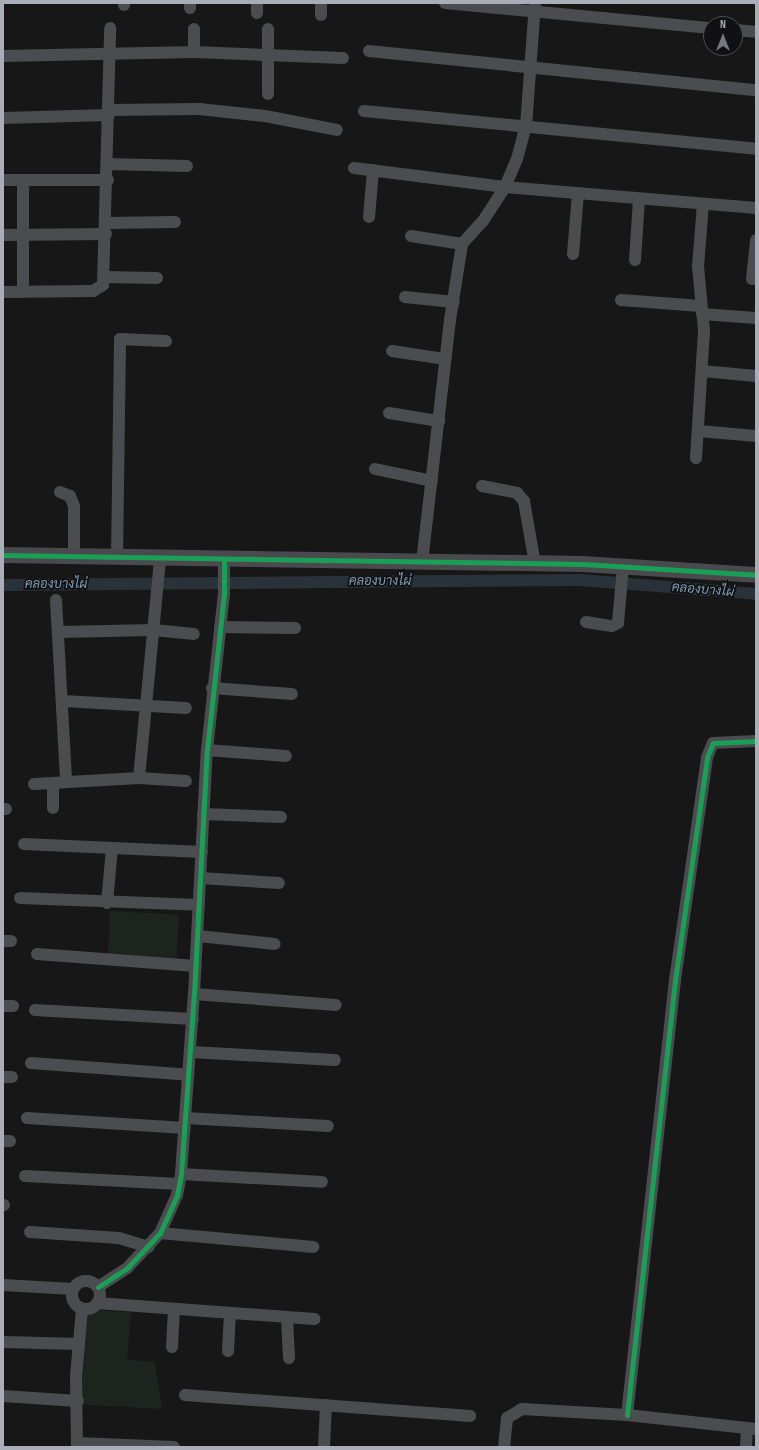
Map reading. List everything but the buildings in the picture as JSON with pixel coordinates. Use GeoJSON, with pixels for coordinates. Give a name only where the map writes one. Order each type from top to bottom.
{"type":"FeatureCollection","features":[{"type":"Feature","properties":{"kind":"street"},"geometry":{"type":"LineString","coordinates":[[445,3],[535,8],[703,27]]}},
{"type":"Feature","properties":{"kind":"street"},"geometry":{"type":"LineString","coordinates":[[422,562],[445,359],[462,244],[483,221],[505,187],[526,126],[535,8]]}},
{"type":"Feature","properties":{"kind":"street"},"geometry":{"type":"LineString","coordinates":[[3,292],[93,291],[103,285],[110,113],[110,28]]}},
{"type":"Feature","properties":{"kind":"street"},"geometry":{"type":"LineString","coordinates":[[194,29],[194,52]]}},
{"type":"Feature","properties":{"kind":"street"},"geometry":{"type":"LineString","coordinates":[[268,29],[270,55],[268,94]]}},
{"type":"Feature","properties":{"kind":"street"},"geometry":{"type":"LineString","coordinates":[[743,31],[756,32]]}},
{"type":"Feature","properties":{"kind":"street"},"geometry":{"type":"LineString","coordinates":[[369,51],[530,69],[756,90]]}},
{"type":"Feature","properties":{"kind":"street"},"geometry":{"type":"LineString","coordinates":[[3,56],[194,52],[344,58]]}},
{"type":"Feature","properties":{"kind":"street"},"geometry":{"type":"LineString","coordinates":[[3,118],[199,110],[264,116],[337,130]]}},
{"type":"Feature","properties":{"kind":"street"},"geometry":{"type":"LineString","coordinates":[[364,111],[756,149]]}},
{"type":"Feature","properties":{"kind":"street"},"geometry":{"type":"LineString","coordinates":[[108,164],[187,166]]}},
{"type":"Feature","properties":{"kind":"street"},"geometry":{"type":"LineString","coordinates":[[354,168],[505,187],[639,200],[756,208]]}},
{"type":"Feature","properties":{"kind":"street"},"geometry":{"type":"LineString","coordinates":[[369,217],[374,170]]}},
{"type":"Feature","properties":{"kind":"street"},"geometry":{"type":"LineString","coordinates":[[3,180],[108,180]]}},
{"type":"Feature","properties":{"kind":"street"},"geometry":{"type":"LineString","coordinates":[[23,180],[23,292]]}},
{"type":"Feature","properties":{"kind":"street"},"geometry":{"type":"LineString","coordinates":[[573,254],[578,193]]}},
{"type":"Feature","properties":{"kind":"street"},"geometry":{"type":"LineString","coordinates":[[635,260],[639,200]]}},
{"type":"Feature","properties":{"kind":"street"},"geometry":{"type":"LineString","coordinates":[[696,458],[702,371],[701,310],[698,267],[703,204]]}},
{"type":"Feature","properties":{"kind":"street"},"geometry":{"type":"LineString","coordinates":[[3,235],[24,235],[175,222]]}},
{"type":"Feature","properties":{"kind":"street"},"geometry":{"type":"LineString","coordinates":[[411,236],[462,244]]}},
{"type":"Feature","properties":{"kind":"street"},"geometry":{"type":"LineString","coordinates":[[752,279],[756,240]]}},
{"type":"Feature","properties":{"kind":"street"},"geometry":{"type":"LineString","coordinates":[[104,277],[156,278]]}},
{"type":"Feature","properties":{"kind":"street"},"geometry":{"type":"LineString","coordinates":[[405,297],[454,302]]}},
{"type":"Feature","properties":{"kind":"street"},"geometry":{"type":"LineString","coordinates":[[621,300],[756,318]]}},
{"type":"Feature","properties":{"kind":"street"},"geometry":{"type":"LineString","coordinates":[[117,558],[120,339],[166,341]]}},
{"type":"Feature","properties":{"kind":"street"},"geometry":{"type":"LineString","coordinates":[[392,351],[445,359]]}},
{"type":"Feature","properties":{"kind":"street"},"geometry":{"type":"LineString","coordinates":[[702,371],[756,376]]}},
{"type":"Feature","properties":{"kind":"street"},"geometry":{"type":"LineString","coordinates":[[389,413],[439,421]]}},
{"type":"Feature","properties":{"kind":"street"},"geometry":{"type":"LineString","coordinates":[[699,431],[756,436]]}},
{"type":"Feature","properties":{"kind":"street"},"geometry":{"type":"LineString","coordinates":[[375,468],[432,481]]}},
{"type":"Feature","properties":{"kind":"street"},"geometry":{"type":"LineString","coordinates":[[482,486],[517,493],[524,501],[535,564]]}},
{"type":"Feature","properties":{"kind":"street"},"geometry":{"type":"LineString","coordinates":[[60,492],[70,496],[74,506],[74,557]]}},
{"type":"Feature","properties":{"kind":"street"},"geometry":{"type":"LineString","coordinates":[[3,555],[117,558],[159,565],[422,562],[535,564],[622,571],[756,575]]}},
{"type":"Feature","properties":{"kind":"street"},"geometry":{"type":"LineString","coordinates":[[98,1287],[116,1277],[148,1247],[160,1233],[180,1179],[191,1052],[207,750],[212,688],[224,590],[224,564]]}},
{"type":"Feature","properties":{"kind":"street"},"geometry":{"type":"LineString","coordinates":[[139,778],[159,565]]}},
{"type":"Feature","properties":{"kind":"street"},"geometry":{"type":"LineString","coordinates":[[586,622],[612,626],[618,623],[622,590],[622,571]]}},
{"type":"Feature","properties":{"kind":"street"},"geometry":{"type":"LineString","coordinates":[[56,600],[59,632],[66,781]]}},
{"type":"Feature","properties":{"kind":"street"},"geometry":{"type":"LineString","coordinates":[[220,627],[295,628]]}},
{"type":"Feature","properties":{"kind":"street"},"geometry":{"type":"LineString","coordinates":[[59,632],[154,630],[194,634]]}},
{"type":"Feature","properties":{"kind":"street"},"geometry":{"type":"LineString","coordinates":[[212,688],[292,694]]}},
{"type":"Feature","properties":{"kind":"street"},"geometry":{"type":"LineString","coordinates":[[62,701],[147,704],[186,708]]}},
{"type":"Feature","properties":{"kind":"street"},"geometry":{"type":"LineString","coordinates":[[627,1415],[675,980],[707,757],[713,743],[756,741]]}},
{"type":"Feature","properties":{"kind":"street"},"geometry":{"type":"LineString","coordinates":[[207,750],[286,756]]}},
{"type":"Feature","properties":{"kind":"street"},"geometry":{"type":"LineString","coordinates":[[34,784],[139,778],[186,781]]}},
{"type":"Feature","properties":{"kind":"street"},"geometry":{"type":"LineString","coordinates":[[53,783],[53,808]]}},
{"type":"Feature","properties":{"kind":"street"},"geometry":{"type":"LineString","coordinates":[[203,814],[281,817]]}},
{"type":"Feature","properties":{"kind":"street"},"geometry":{"type":"LineString","coordinates":[[24,844],[202,852]]}},
{"type":"Feature","properties":{"kind":"street"},"geometry":{"type":"LineString","coordinates":[[107,903],[112,848]]}},
{"type":"Feature","properties":{"kind":"street"},"geometry":{"type":"LineString","coordinates":[[200,878],[279,883]]}},
{"type":"Feature","properties":{"kind":"street"},"geometry":{"type":"LineString","coordinates":[[20,898],[107,903],[199,905]]}},
{"type":"Feature","properties":{"kind":"street"},"geometry":{"type":"LineString","coordinates":[[198,936],[275,944]]}},
{"type":"Feature","properties":{"kind":"street"},"geometry":{"type":"LineString","coordinates":[[37,954],[196,966]]}},
{"type":"Feature","properties":{"kind":"street"},"geometry":{"type":"LineString","coordinates":[[194,994],[336,1005]]}},
{"type":"Feature","properties":{"kind":"street"},"geometry":{"type":"LineString","coordinates":[[35,1010],[193,1019]]}},
{"type":"Feature","properties":{"kind":"street"},"geometry":{"type":"LineString","coordinates":[[191,1052],[334,1060]]}},
{"type":"Feature","properties":{"kind":"street"},"geometry":{"type":"LineString","coordinates":[[31,1063],[189,1075]]}},
{"type":"Feature","properties":{"kind":"street"},"geometry":{"type":"LineString","coordinates":[[27,1118],[328,1126]]}},
{"type":"Feature","properties":{"kind":"street"},"geometry":{"type":"LineString","coordinates":[[25,1176],[322,1182]]}},
{"type":"Feature","properties":{"kind":"street"},"geometry":{"type":"LineString","coordinates":[[30,1232],[119,1238],[148,1247]]}},
{"type":"Feature","properties":{"kind":"street"},"geometry":{"type":"LineString","coordinates":[[160,1233],[313,1247]]}},
{"type":"Feature","properties":{"kind":"street"},"geometry":{"type":"LineString","coordinates":[[3,1285],[73,1289],[82,1281],[88,1281],[98,1287]]}},
{"type":"Feature","properties":{"kind":"street"},"geometry":{"type":"LineString","coordinates":[[97,1303],[98,1287]]}},
{"type":"Feature","properties":{"kind":"street"},"geometry":{"type":"LineString","coordinates":[[73,1289],[74,1303],[82,1309]]}},
{"type":"Feature","properties":{"kind":"street"},"geometry":{"type":"LineString","coordinates":[[82,1309],[97,1303],[230,1315],[314,1319]]}},
{"type":"Feature","properties":{"kind":"street"},"geometry":{"type":"LineString","coordinates":[[82,1309],[79,1344],[77,1445],[174,1447]]}},
{"type":"Feature","properties":{"kind":"street"},"geometry":{"type":"LineString","coordinates":[[172,1347],[174,1309]]}},
{"type":"Feature","properties":{"kind":"street"},"geometry":{"type":"LineString","coordinates":[[228,1351],[230,1315]]}},
{"type":"Feature","properties":{"kind":"street"},"geometry":{"type":"LineString","coordinates":[[287,1318],[289,1358]]}},
{"type":"Feature","properties":{"kind":"street"},"geometry":{"type":"LineString","coordinates":[[3,1342],[79,1344]]}},
{"type":"Feature","properties":{"kind":"street"},"geometry":{"type":"LineString","coordinates":[[185,1395],[470,1416]]}},
{"type":"Feature","properties":{"kind":"street"},"geometry":{"type":"LineString","coordinates":[[3,1396],[78,1401]]}},
{"type":"Feature","properties":{"kind":"street"},"geometry":{"type":"LineString","coordinates":[[324,1447],[326,1405]]}},
{"type":"Feature","properties":{"kind":"street"},"geometry":{"type":"LineString","coordinates":[[504,1447],[507,1418],[522,1409],[627,1415],[752,1429],[746,1447]]}},
{"type":"Feature","properties":{"kind":"shaded area"},"geometry":{"type":"Polygon","coordinates":[[[110,911],[179,915],[176,963],[107,959],[110,911]]]}},
{"type":"Feature","properties":{"kind":"shaded area"},"geometry":{"type":"Polygon","coordinates":[[[90,1309],[131,1313],[127,1360],[155,1362],[162,1409],[73,1404],[77,1322],[90,1309]]]}},
{"type":"Feature","properties":{"kind":"waterway","name":"คลองบางไผ่"},"geometry":{"type":"LineString","coordinates":[[3,585],[580,580],[756,594]]}},
{"type":"Feature","properties":{"kind":"cycle path"},"geometry":{"type":"LineString","coordinates":[[3,555],[583,564],[756,575]]}},
{"type":"Feature","properties":{"kind":"cycle path"},"geometry":{"type":"LineString","coordinates":[[98,1287],[127,1268],[160,1233],[177,1195],[181,1174],[194,994],[207,750],[224,594],[224,560]]}},
{"type":"Feature","properties":{"kind":"cycle path"},"geometry":{"type":"LineString","coordinates":[[627,1415],[675,980],[707,757],[713,743],[756,741]]}}]}
